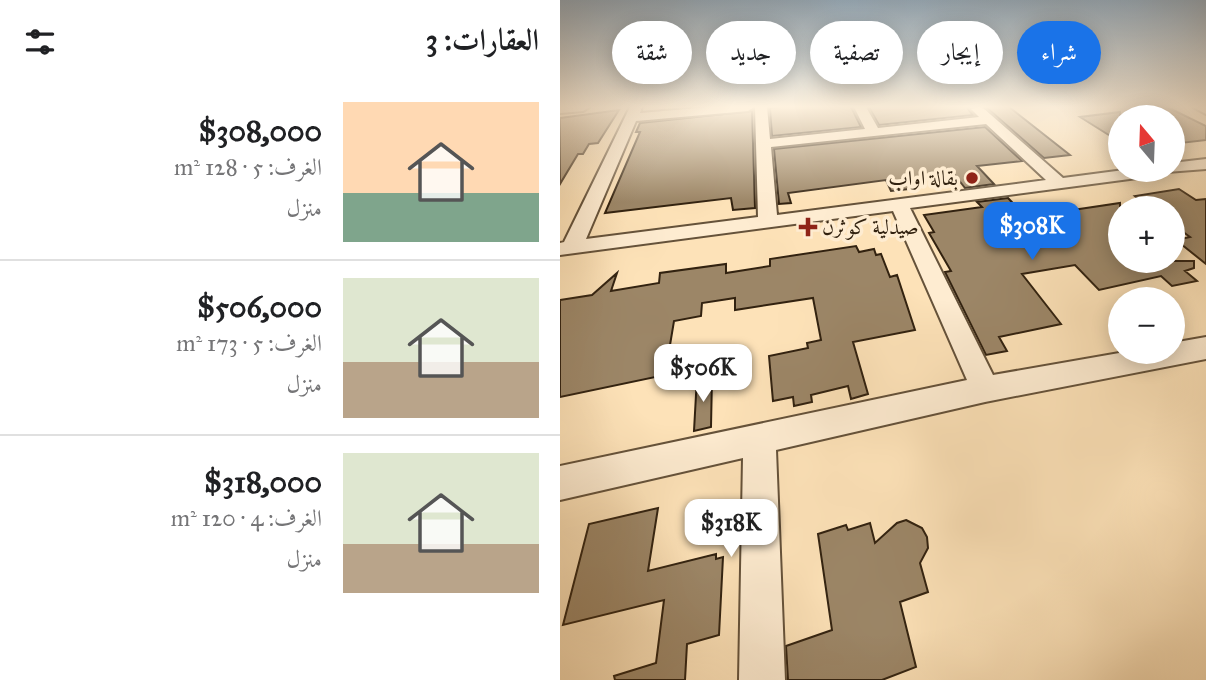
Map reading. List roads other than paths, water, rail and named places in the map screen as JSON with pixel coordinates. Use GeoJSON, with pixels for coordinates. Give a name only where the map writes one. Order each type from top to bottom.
{"type":"FeatureCollection","features":[{"type":"Feature","properties":{"kind":"street"},"geometry":{"type":"LineString","coordinates":[[566,248],[620,139]]}},
{"type":"Feature","properties":{"kind":"street"},"geometry":{"type":"LineString","coordinates":[[762,139],[768,221]]}},
{"type":"Feature","properties":{"kind":"street"},"geometry":{"type":"LineString","coordinates":[[762,144],[811,139]]}},
{"type":"Feature","properties":{"kind":"street"},"geometry":{"type":"LineString","coordinates":[[1010,139],[1059,183]]}},
{"type":"Feature","properties":{"kind":"street"},"geometry":{"type":"LineString","coordinates":[[1185,166],[1206,164]]}},
{"type":"Feature","properties":{"kind":"street"},"geometry":{"type":"LineString","coordinates":[[566,248],[1108,177]]}},
{"type":"Feature","properties":{"kind":"street"},"geometry":{"type":"LineString","coordinates":[[899,204],[985,389]]}},
{"type":"Feature","properties":{"kind":"street"},"geometry":{"type":"LineString","coordinates":[[560,484],[985,389],[1206,348]]}},
{"type":"Feature","properties":{"kind":"street"},"geometry":{"type":"LineString","coordinates":[[759,438],[762,680]]}},
{"type":"Feature","properties":{"kind":"place","name":"بقالة اواب"},"geometry":{"type":"Point","coordinates":[972,178]}},
{"type":"Feature","properties":{"kind":"place","name":"صيدلية كوثرن"},"geometry":{"type":"Point","coordinates":[808,227]}}]}
